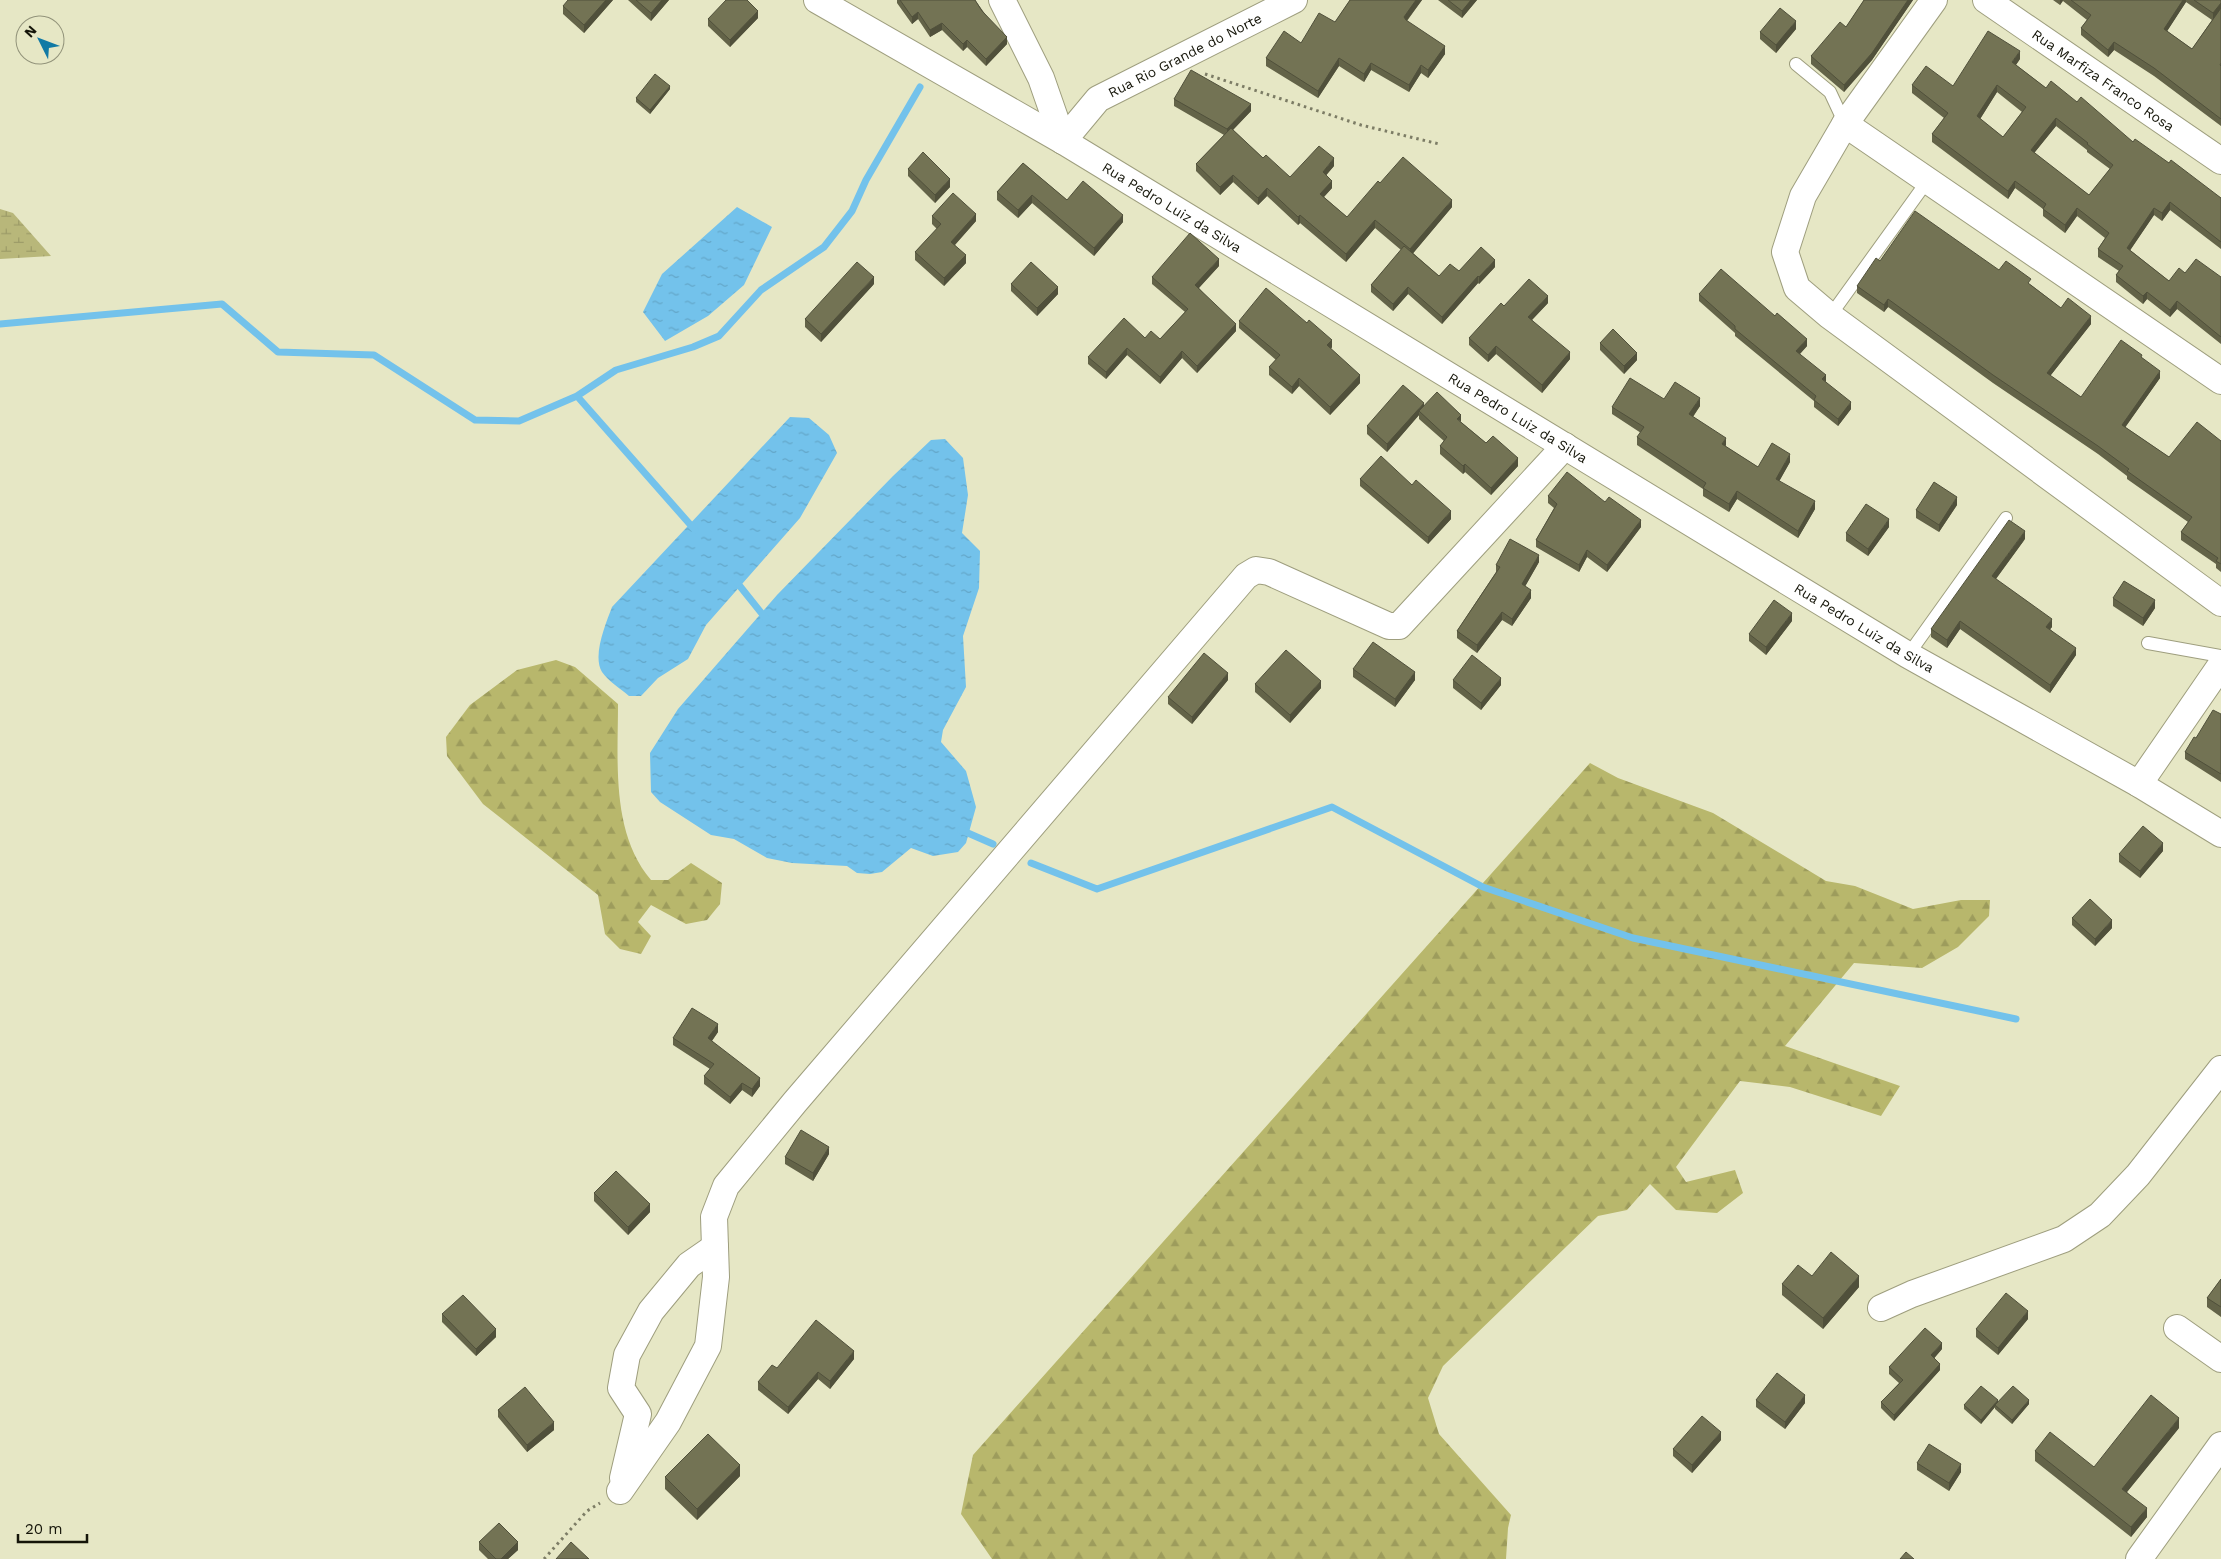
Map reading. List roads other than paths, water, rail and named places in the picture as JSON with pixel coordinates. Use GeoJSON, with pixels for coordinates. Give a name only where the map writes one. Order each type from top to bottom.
{"type":"FeatureCollection","features":[{"type":"Feature","properties":{"kind":"street","name":"Rua Pedro Luiz da Silva"},"geometry":{"type":"LineString","coordinates":[[817,0],[1063,141],[1908,655],[2138,784],[2221,834]]}},
{"type":"Feature","properties":{"kind":"street"},"geometry":{"type":"LineString","coordinates":[[1002,0],[1041,78],[1063,141]]}},
{"type":"Feature","properties":{"kind":"street","name":"Rua Rio Grande do Norte"},"geometry":{"type":"LineString","coordinates":[[1063,141],[1098,99],[1294,0]]}},
{"type":"Feature","properties":{"kind":"street"},"geometry":{"type":"LineString","coordinates":[[1934,0],[1845,124],[1803,196],[1785,252],[1798,288],[1830,316],[2221,603]]}},
{"type":"Feature","properties":{"kind":"street","name":"Rua Marfiza Franco Rosa"},"geometry":{"type":"LineString","coordinates":[[1986,0],[2221,161]]}},
{"type":"Feature","properties":{"kind":"street"},"geometry":{"type":"LineString","coordinates":[[1845,124],[2221,381]]}},
{"type":"Feature","properties":{"kind":"street"},"geometry":{"type":"LineString","coordinates":[[715,1247],[689,1265],[658,1304],[627,1355],[622,1388],[638,1414],[620,1491],[668,1422],[708,1346],[716,1277],[715,1247],[714,1217],[726,1186],[795,1102],[1246,576],[1256,570],[1269,572],[1389,626],[1399,626],[1565,446]]}},
{"type":"Feature","properties":{"kind":"street"},"geometry":{"type":"LineString","coordinates":[[2138,784],[2221,665]]}},
{"type":"Feature","properties":{"kind":"street"},"geometry":{"type":"LineString","coordinates":[[1881,1308],[1912,1294],[2064,1239],[2100,1215],[2138,1175],[2221,1069]]}},
{"type":"Feature","properties":{"kind":"street"},"geometry":{"type":"LineString","coordinates":[[2177,1328],[2221,1359]]}},
{"type":"Feature","properties":{"kind":"street"},"geometry":{"type":"LineString","coordinates":[[2139,1559],[2221,1444]]}},
{"type":"Feature","properties":{"kind":"lane"},"geometry":{"type":"LineString","coordinates":[[1796,64],[1830,92],[1845,124]]}},
{"type":"Feature","properties":{"kind":"lane"},"geometry":{"type":"LineString","coordinates":[[1830,316],[1928,180]]}},
{"type":"Feature","properties":{"kind":"lane"},"geometry":{"type":"LineString","coordinates":[[1908,655],[2006,518]]}},
{"type":"Feature","properties":{"kind":"lane"},"geometry":{"type":"LineString","coordinates":[[2148,642],[2221,656]]}},
{"type":"Feature","properties":{"kind":"water"},"geometry":{"type":"Polygon","coordinates":[[[737,207],[772,227],[744,285],[708,316],[665,341],[643,312],[662,274],[737,207]]]}},
{"type":"Feature","properties":{"kind":"water"},"geometry":{"type":"Polygon","coordinates":[[[790,417],[809,418],[829,435],[837,453],[800,518],[706,625],[688,659],[658,678],[641,696],[629,696],[608,679],[599,665],[598,657],[601,640],[612,607],[790,417]]]}},
{"type":"Feature","properties":{"kind":"water"},"geometry":{"type":"Polygon","coordinates":[[[945,439],[963,458],[968,495],[962,533],[980,551],[979,588],[963,636],[966,687],[943,730],[941,742],[966,771],[976,807],[966,843],[958,852],[933,856],[911,848],[882,872],[870,874],[857,873],[847,866],[792,863],[767,858],[734,839],[711,835],[660,802],[651,792],[650,753],[678,709],[777,595],[893,476],[931,440],[945,439]]]}},
{"type":"Feature","properties":{"kind":"waterway"},"geometry":{"type":"LineString","coordinates":[[0,324],[222,304],[278,352],[374,355],[475,420],[519,421],[577,396],[616,370],[693,347],[719,336],[761,290],[824,247],[852,211],[866,180],[920,87]]}},
{"type":"Feature","properties":{"kind":"waterway"},"geometry":{"type":"LineString","coordinates":[[577,396],[695,530]]}},
{"type":"Feature","properties":{"kind":"waterway"},"geometry":{"type":"LineString","coordinates":[[735,580],[767,620]]}},
{"type":"Feature","properties":{"kind":"waterway"},"geometry":{"type":"LineString","coordinates":[[1031,863],[1097,889],[1332,807],[1483,887],[1633,938],[2016,1019]]}},
{"type":"Feature","properties":{"kind":"waterway"},"geometry":{"type":"LineString","coordinates":[[961,830],[993,844]]}}]}
